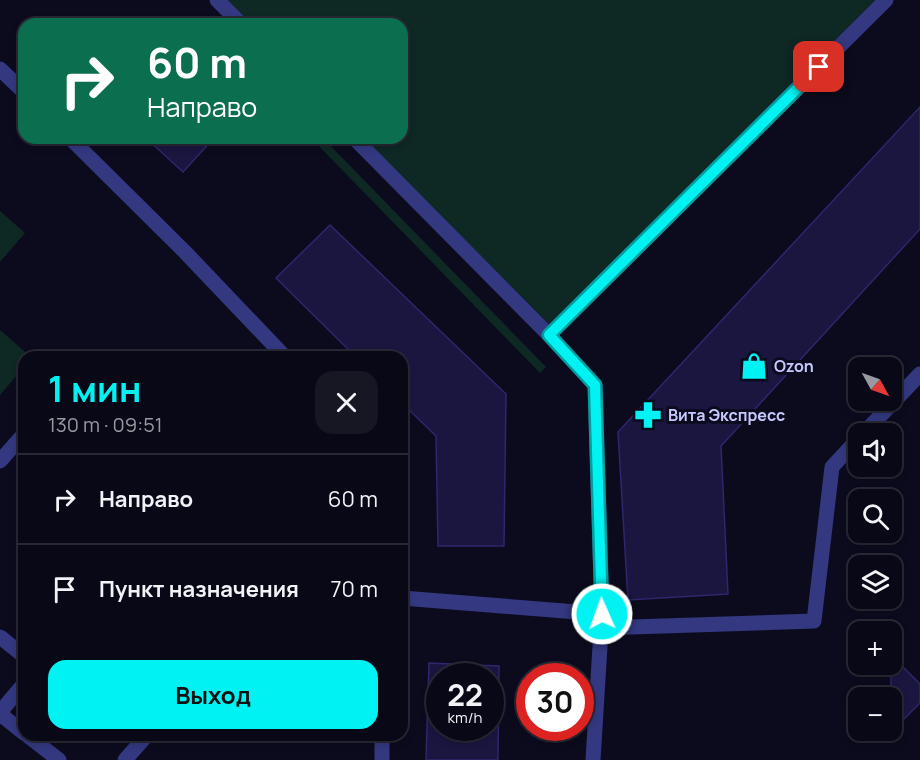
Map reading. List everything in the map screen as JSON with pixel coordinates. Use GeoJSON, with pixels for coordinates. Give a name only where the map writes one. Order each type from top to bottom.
{"type":"FeatureCollection","features":[{"type":"Feature","properties":{"kind":"street"},"geometry":{"type":"LineString","coordinates":[[217,0],[235,18]]}},
{"type":"Feature","properties":{"kind":"street"},"geometry":{"type":"LineString","coordinates":[[549,335],[886,0]]}},
{"type":"Feature","properties":{"kind":"street"},"geometry":{"type":"LineString","coordinates":[[0,69],[18,86]]}},
{"type":"Feature","properties":{"kind":"street"},"geometry":{"type":"LineString","coordinates":[[76,144],[185,252],[279,351]]}},
{"type":"Feature","properties":{"kind":"street"},"geometry":{"type":"LineString","coordinates":[[360,144],[549,335],[595,385],[601,621],[593,760]]}},
{"type":"Feature","properties":{"kind":"street"},"geometry":{"type":"LineString","coordinates":[[873,423],[920,374]]}},
{"type":"Feature","properties":{"kind":"street"},"geometry":{"type":"LineString","coordinates":[[0,461],[18,441]]}},
{"type":"Feature","properties":{"kind":"street"},"geometry":{"type":"LineString","coordinates":[[408,599],[601,621],[814,621],[832,466],[848,449]]}},
{"type":"Feature","properties":{"kind":"street"},"geometry":{"type":"LineString","coordinates":[[0,637],[18,652]]}},
{"type":"Feature","properties":{"kind":"street"},"geometry":{"type":"LineString","coordinates":[[18,691],[0,713],[18,728]]}},
{"type":"Feature","properties":{"kind":"street"},"geometry":{"type":"LineString","coordinates":[[34,741],[59,760]]}},
{"type":"Feature","properties":{"kind":"street"},"geometry":{"type":"LineString","coordinates":[[125,760],[142,741]]}},
{"type":"Feature","properties":{"kind":"street"},"geometry":{"type":"LineString","coordinates":[[382,741],[382,760]]}},
{"type":"Feature","properties":{"kind":"green space"},"geometry":{"type":"Polygon","coordinates":[[[227,0],[875,0],[550,325],[370,144],[408,144],[408,18],[244,18],[227,0]]]}},
{"type":"Feature","properties":{"kind":"green space"},"geometry":{"type":"Polygon","coordinates":[[[317,144],[329,144],[546,367],[540,373],[317,144]]]}},
{"type":"Feature","properties":{"kind":"green space"},"geometry":{"type":"Polygon","coordinates":[[[0,211],[25,233],[0,262],[0,211]]]}},
{"type":"Feature","properties":{"kind":"green space"},"geometry":{"type":"Polygon","coordinates":[[[0,330],[24,351],[18,351],[18,374],[0,395],[0,330]]]}},
{"type":"Feature","properties":{"kind":"building"},"geometry":{"type":"Polygon","coordinates":[[[920,107],[920,229],[721,446],[728,594],[628,600],[618,432],[920,107]]]}},
{"type":"Feature","properties":{"kind":"building"},"geometry":{"type":"Polygon","coordinates":[[[153,144],[209,144],[183,172],[153,144]]]}},
{"type":"Feature","properties":{"kind":"building"},"geometry":{"type":"Polygon","coordinates":[[[330,225],[506,394],[504,546],[438,546],[436,436],[408,409],[408,351],[350,351],[276,278],[330,225]]]}},
{"type":"Feature","properties":{"kind":"building"},"geometry":{"type":"Polygon","coordinates":[[[902,666],[920,684],[920,703],[902,721],[902,687],[891,687],[891,675],[902,675],[902,666]]]}},
{"type":"Feature","properties":{"kind":"building"},"geometry":{"type":"Polygon","coordinates":[[[427,741],[498,741],[498,760],[426,760],[427,741]]]}},
{"type":"Feature","properties":{"kind":"place","name":"Ozon"},"geometry":{"type":"Point","coordinates":[754,366]}},
{"type":"Feature","properties":{"kind":"place","name":"Вита Экспресс"},"geometry":{"type":"Point","coordinates":[648,415]}},
{"type":"Feature","properties":{"kind":"route"},"geometry":{"type":"LineString","coordinates":[[602,614],[595,385],[549,335],[819,67]]}}]}
